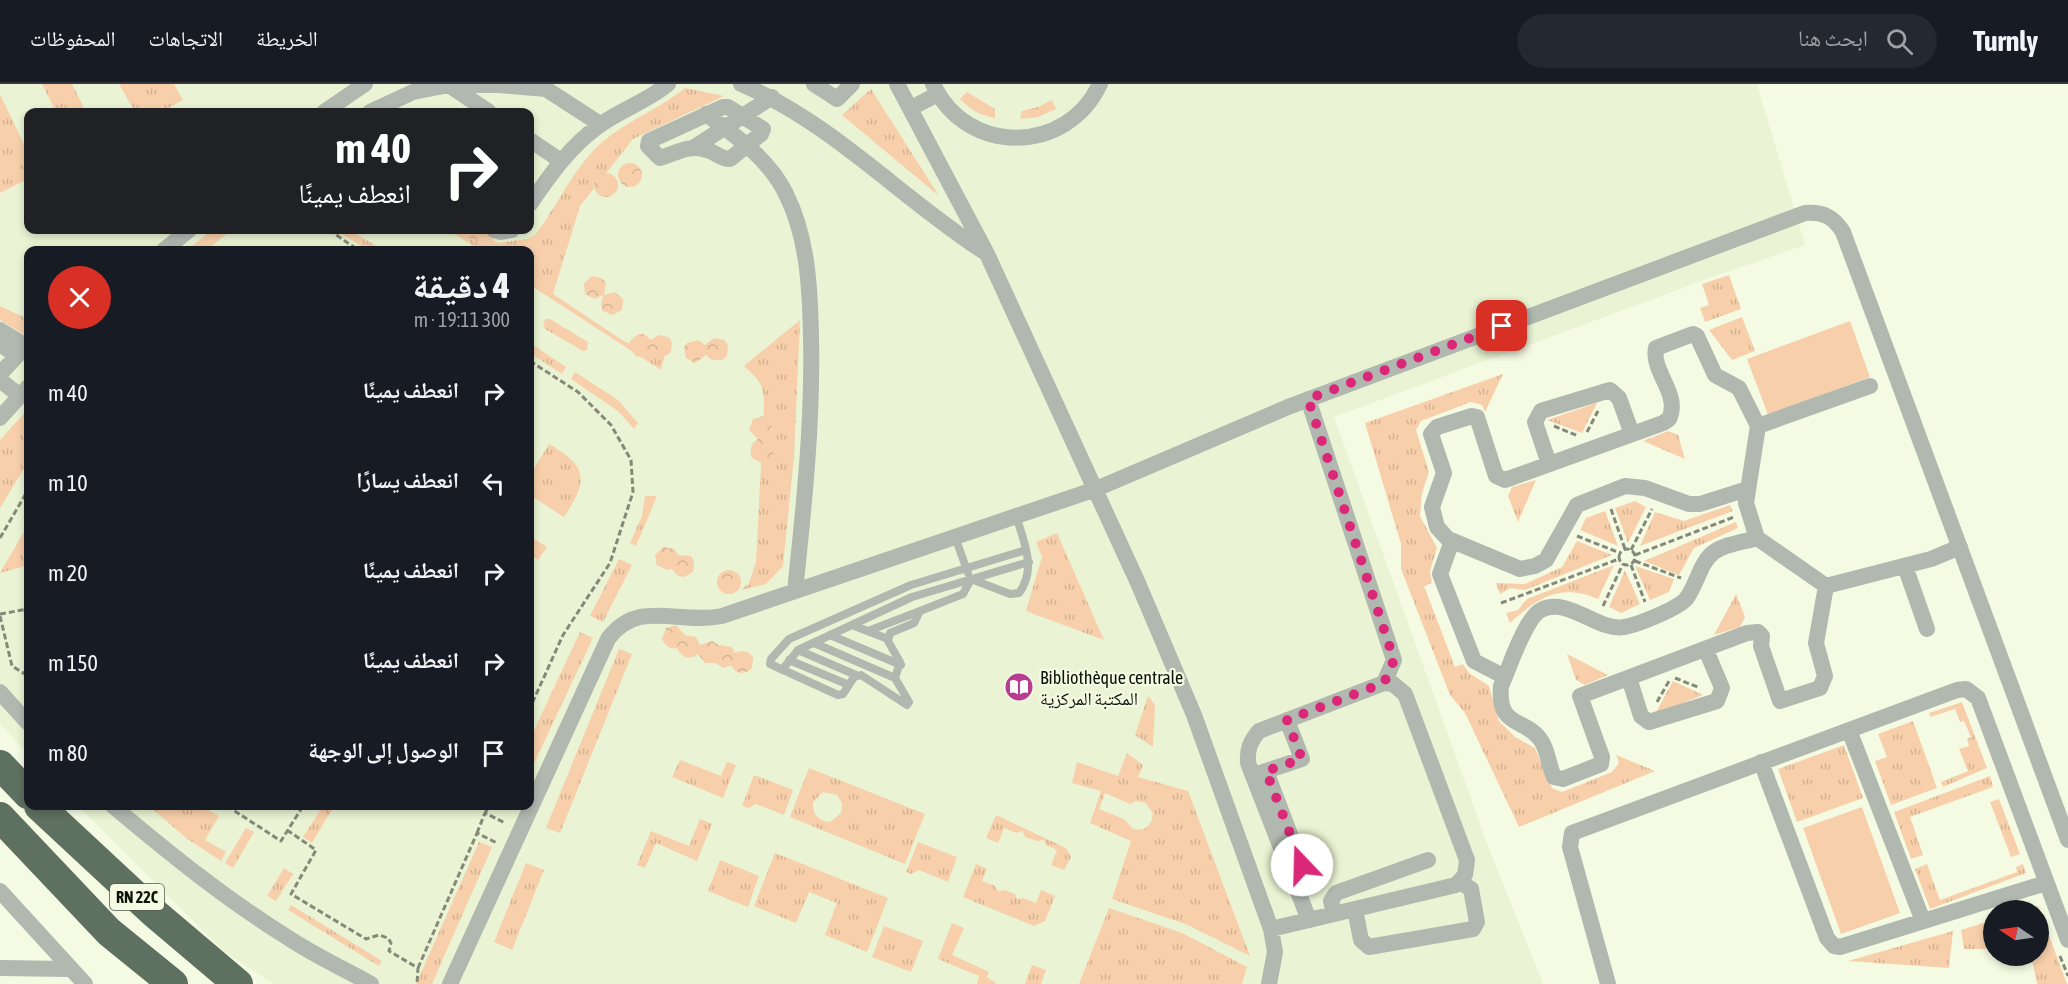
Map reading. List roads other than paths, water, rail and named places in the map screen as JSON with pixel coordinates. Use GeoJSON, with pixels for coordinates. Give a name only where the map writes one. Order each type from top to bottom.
{"type":"FeatureCollection","features":[{"type":"Feature","properties":{"kind":"highway"},"geometry":{"type":"LineString","coordinates":[[0,765],[24,790]]}},
{"type":"Feature","properties":{"kind":"highway","name":"RN 22C"},"geometry":{"type":"LineString","coordinates":[[43,810],[153,912],[238,984]]}},
{"type":"Feature","properties":{"kind":"highway","name":"RN 22C"},"geometry":{"type":"LineString","coordinates":[[0,817],[109,933],[173,984]]}},
{"type":"Feature","properties":{"kind":"street"},"geometry":{"type":"LineString","coordinates":[[344,107],[365,84]]}},
{"type":"Feature","properties":{"kind":"street"},"geometry":{"type":"LineString","coordinates":[[534,198],[574,146],[600,124],[650,97],[668,84]]}},
{"type":"Feature","properties":{"kind":"street"},"geometry":{"type":"LineString","coordinates":[[741,84],[772,97],[800,114],[954,232],[987,254]]}},
{"type":"Feature","properties":{"kind":"street"},"geometry":{"type":"LineString","coordinates":[[818,85],[837,99],[852,84]]}},
{"type":"Feature","properties":{"kind":"street"},"geometry":{"type":"LineString","coordinates":[[897,84],[987,254],[1096,489],[1194,715],[1271,928],[1275,952],[1269,984]]}},
{"type":"Feature","properties":{"kind":"street"},"geometry":{"type":"LineString","coordinates":[[911,108],[935,89],[956,116],[975,129],[995,136],[1025,139],[1046,134],[1072,120],[1092,98],[1100,84]]}},
{"type":"Feature","properties":{"kind":"street"},"geometry":{"type":"LineString","coordinates":[[395,108],[413,92],[449,85],[499,85],[546,89],[600,124]]}},
{"type":"Feature","properties":{"kind":"street"},"geometry":{"type":"LineString","coordinates":[[449,85],[483,108]]}},
{"type":"Feature","properties":{"kind":"street"},"geometry":{"type":"LineString","coordinates":[[693,148],[772,97]]}},
{"type":"Feature","properties":{"kind":"street"},"geometry":{"type":"LineString","coordinates":[[726,107],[744,117],[762,129],[727,160],[705,149],[693,148],[684,148],[660,158],[655,156],[648,144],[706,114],[726,107]]}},
{"type":"Feature","properties":{"kind":"street"},"geometry":{"type":"LineString","coordinates":[[706,114],[747,144],[786,192],[801,232],[810,294],[811,403],[795,591]]}},
{"type":"Feature","properties":{"kind":"street"},"geometry":{"type":"LineString","coordinates":[[534,143],[561,161]]}},
{"type":"Feature","properties":{"kind":"street"},"geometry":{"type":"LineString","coordinates":[[534,801],[608,639],[617,627],[634,617],[708,619],[956,537],[1096,489],[1308,399],[1805,213],[1820,212],[1835,220],[1843,232],[2068,840]]}},
{"type":"Feature","properties":{"kind":"street"},"geometry":{"type":"LineString","coordinates":[[169,246],[184,234]]}},
{"type":"Feature","properties":{"kind":"street"},"geometry":{"type":"LineString","coordinates":[[0,330],[24,345]]}},
{"type":"Feature","properties":{"kind":"street"},"geometry":{"type":"LineString","coordinates":[[1747,489],[1700,504],[1689,504],[1636,485],[1605,493],[1577,505],[1546,560],[1535,566],[1520,569],[1452,540],[1437,528],[1432,507],[1444,473],[1431,434],[1433,429],[1472,416],[1477,417],[1496,476],[1504,480],[1663,423],[1670,419],[1673,411],[1656,359],[1656,348],[1693,334],[1699,341],[1715,375],[1739,388],[1758,426],[1747,489],[1747,512],[1757,538],[1826,586],[1905,566],[1960,547]]}},
{"type":"Feature","properties":{"kind":"street"},"geometry":{"type":"LineString","coordinates":[[0,344],[4,368],[24,392],[0,418]]}},
{"type":"Feature","properties":{"kind":"street"},"geometry":{"type":"LineString","coordinates":[[4,368],[24,348]]}},
{"type":"Feature","properties":{"kind":"street"},"geometry":{"type":"LineString","coordinates":[[1758,426],[1870,386]]}},
{"type":"Feature","properties":{"kind":"street"},"geometry":{"type":"LineString","coordinates":[[1549,464],[1536,419],[1541,411],[1610,390],[1619,398],[1632,434]]}},
{"type":"Feature","properties":{"kind":"street"},"geometry":{"type":"LineString","coordinates":[[1271,928],[1460,882],[1465,875],[1467,860],[1405,694],[1308,399]]}},
{"type":"Feature","properties":{"kind":"street"},"geometry":{"type":"LineString","coordinates":[[1757,538],[1716,550],[1709,556],[1686,598],[1678,605],[1623,627],[1561,607],[1542,609],[1530,621],[1500,693],[1503,709],[1511,720],[1540,738],[1552,772],[1558,779],[1598,767],[1601,764],[1602,757],[1580,696],[1747,633],[1758,632],[1762,636],[1761,646],[1780,701],[1820,688],[1825,676],[1816,650],[1816,636],[1826,586]]}},
{"type":"Feature","properties":{"kind":"street"},"geometry":{"type":"LineString","coordinates":[[1452,540],[1440,567],[1445,588],[1436,591],[1459,656],[1470,652],[1477,665],[1505,677]]}},
{"type":"Feature","properties":{"kind":"street"},"geometry":{"type":"LineString","coordinates":[[1905,566],[1927,629]]}},
{"type":"Feature","properties":{"kind":"street"},"geometry":{"type":"LineString","coordinates":[[1629,678],[1641,716],[1653,723],[1717,701],[1722,688],[1706,650]]}},
{"type":"Feature","properties":{"kind":"street"},"geometry":{"type":"LineString","coordinates":[[1384,683],[1394,660]]}},
{"type":"Feature","properties":{"kind":"street"},"geometry":{"type":"LineString","coordinates":[[1308,920],[1259,773],[1247,752],[1251,741],[1259,731],[1384,683],[1400,688],[1405,694]]}},
{"type":"Feature","properties":{"kind":"street"},"geometry":{"type":"LineString","coordinates":[[1608,984],[1570,847],[1572,832],[1957,690],[1973,693],[1978,698],[2068,940]]}},
{"type":"Feature","properties":{"kind":"street"},"geometry":{"type":"LineString","coordinates":[[0,692],[24,719]]}},
{"type":"Feature","properties":{"kind":"street"},"geometry":{"type":"LineString","coordinates":[[1259,773],[1302,759],[1287,720]]}},
{"type":"Feature","properties":{"kind":"street"},"geometry":{"type":"LineString","coordinates":[[1849,730],[1923,921]]}},
{"type":"Feature","properties":{"kind":"street"},"geometry":{"type":"LineString","coordinates":[[1761,762],[1830,944],[1840,947],[2046,883]]}},
{"type":"Feature","properties":{"kind":"street"},"geometry":{"type":"LineString","coordinates":[[118,810],[186,868],[243,908],[291,940],[371,984]]}},
{"type":"Feature","properties":{"kind":"street"},"geometry":{"type":"LineString","coordinates":[[450,984],[530,810]]}},
{"type":"Feature","properties":{"kind":"street"},"geometry":{"type":"LineString","coordinates":[[1334,913],[1331,901],[1336,893],[1428,860]]}},
{"type":"Feature","properties":{"kind":"street"},"geometry":{"type":"LineString","coordinates":[[1355,909],[1361,940],[1369,947],[1473,929],[1477,922],[1471,889],[1460,882]]}},
{"type":"Feature","properties":{"kind":"street"},"geometry":{"type":"LineString","coordinates":[[0,891],[85,984]]}},
{"type":"Feature","properties":{"kind":"street"},"geometry":{"type":"LineString","coordinates":[[0,968],[69,969]]}},
{"type":"Feature","properties":{"kind":"lane"},"geometry":{"type":"LineString","coordinates":[[970,579],[1010,594],[1019,593],[1029,561],[1016,516]]}},
{"type":"Feature","properties":{"kind":"lane"},"geometry":{"type":"LineString","coordinates":[[868,631],[963,594],[970,579],[956,537]]}},
{"type":"Feature","properties":{"kind":"lane"},"geometry":{"type":"LineString","coordinates":[[856,675],[843,694],[838,695],[772,665],[770,661],[786,641],[911,585],[1026,550]]}},
{"type":"Feature","properties":{"kind":"lane"},"geometry":{"type":"LineString","coordinates":[[782,670],[798,650],[912,597],[1029,561]]}},
{"type":"Feature","properties":{"kind":"lane"},"geometry":{"type":"LineString","coordinates":[[888,639],[890,633],[915,622],[920,611]]}},
{"type":"Feature","properties":{"kind":"lane"},"geometry":{"type":"LineString","coordinates":[[852,625],[888,639],[901,665]]}},
{"type":"Feature","properties":{"kind":"lane"},"geometry":{"type":"LineString","coordinates":[[830,635],[901,665]]}},
{"type":"Feature","properties":{"kind":"lane"},"geometry":{"type":"LineString","coordinates":[[798,650],[856,675],[861,675],[907,705],[909,702],[895,678],[814,643]]}},
{"type":"Feature","properties":{"kind":"lane"},"geometry":{"type":"LineString","coordinates":[[789,660],[849,685]]}},
{"type":"Feature","properties":{"kind":"lane"},"geometry":{"type":"LineString","coordinates":[[895,678],[901,665]]}},
{"type":"Feature","properties":{"kind":"place","name":"Bibliothèque centrale المكتبة المركزية"},"geometry":{"type":"Point","coordinates":[1019,687]}}]}
